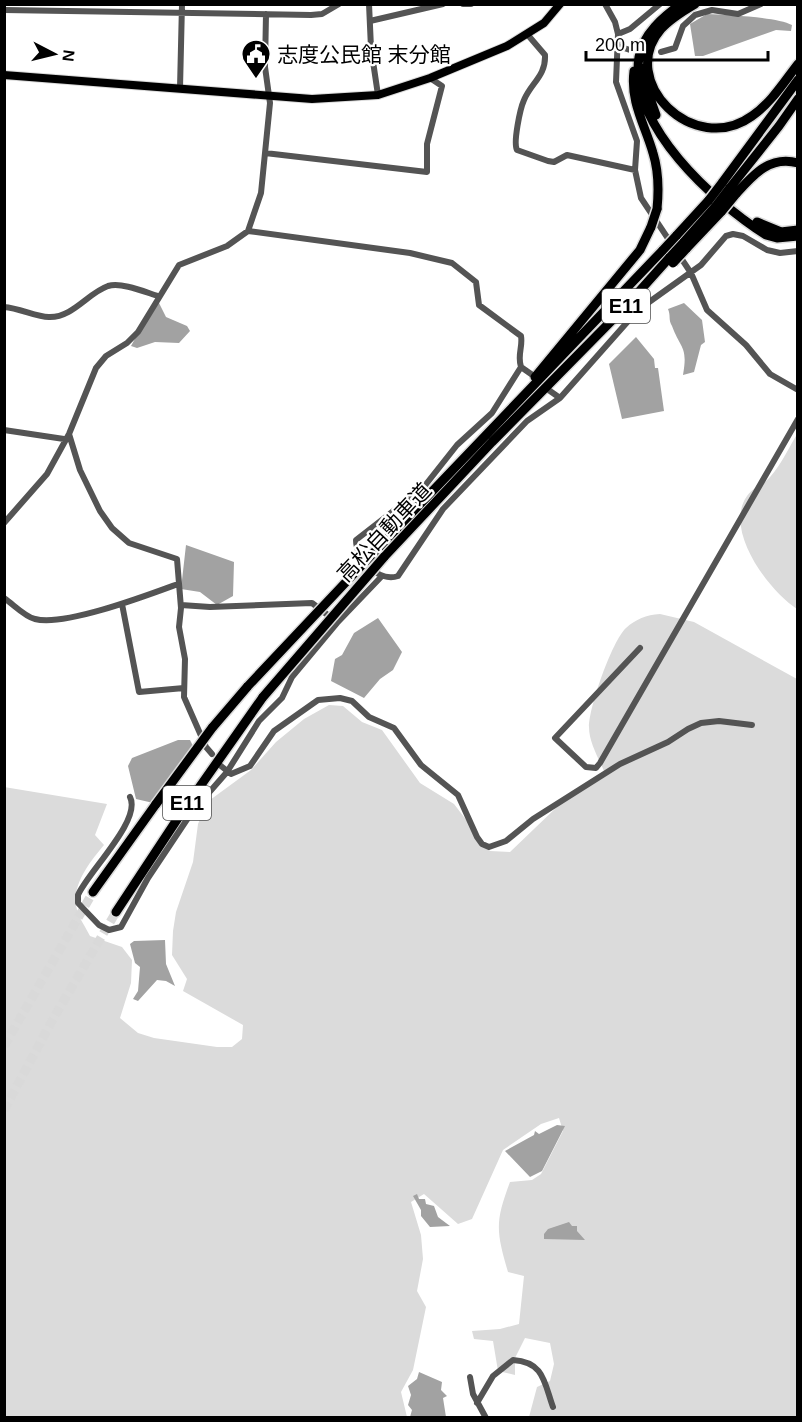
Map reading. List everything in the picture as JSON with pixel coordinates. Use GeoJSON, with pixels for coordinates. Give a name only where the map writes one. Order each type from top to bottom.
{"type":"FeatureCollection","features":[{"type":"Feature","properties":{"kind":"highway"},"geometry":{"type":"LineString","coordinates":[[553,368],[573,345],[640,250],[651,227],[657,209],[660,187],[657,169],[634,101],[632,85],[655,25],[681,4]]}},
{"type":"Feature","properties":{"kind":"highway"},"geometry":{"type":"LineString","coordinates":[[695,4],[661,29],[644,54],[638,75],[645,104],[657,128],[691,172],[710,191],[766,234],[777,238],[798,236]]}},
{"type":"Feature","properties":{"kind":"highway"},"geometry":{"type":"LineString","coordinates":[[644,54],[664,105],[678,119],[709,129],[725,128],[751,117],[765,106],[798,64]]}},
{"type":"Feature","properties":{"kind":"highway"},"geometry":{"type":"LineString","coordinates":[[644,54],[645,84],[648,95],[658,118],[686,159],[753,219],[781,232],[798,230]]}},
{"type":"Feature","properties":{"kind":"highway","name":"E11"},"geometry":{"type":"LineString","coordinates":[[729,189],[798,80]]}},
{"type":"Feature","properties":{"kind":"highway","name":"E11"},"geometry":{"type":"LineString","coordinates":[[715,206],[798,99]]}},
{"type":"Feature","properties":{"kind":"highway"},"geometry":{"type":"LineString","coordinates":[[669,256],[729,189],[777,161],[798,163]]}},
{"type":"Feature","properties":{"kind":"highway","name":"高松自動車道"},"geometry":{"type":"LineString","coordinates":[[116,912],[182,812],[263,697],[384,556],[573,345],[669,256],[715,206]]}},
{"type":"Feature","properties":{"kind":"highway","name":"高松自動車道"},"geometry":{"type":"LineString","coordinates":[[573,345],[627,305],[669,256]]}},
{"type":"Feature","properties":{"kind":"highway","name":"高松自動車道"},"geometry":{"type":"LineString","coordinates":[[93,892],[212,728],[248,686],[486,434],[553,368]]}},
{"type":"Feature","properties":{"kind":"main road"},"geometry":{"type":"LineString","coordinates":[[4,75],[312,99],[378,95],[430,78],[507,46],[544,23],[560,4]]}},
{"type":"Feature","properties":{"kind":"street"},"geometry":{"type":"LineString","coordinates":[[180,88],[182,4]]}},
{"type":"Feature","properties":{"kind":"street"},"geometry":{"type":"LineString","coordinates":[[5,7],[106,8],[182,13],[322,14],[339,4]]}},
{"type":"Feature","properties":{"kind":"street"},"geometry":{"type":"LineString","coordinates":[[369,4],[378,95]]}},
{"type":"Feature","properties":{"kind":"street"},"geometry":{"type":"LineString","coordinates":[[370,21],[443,4]]}},
{"type":"Feature","properties":{"kind":"street"},"geometry":{"type":"LineString","coordinates":[[463,4],[471,4]]}},
{"type":"Feature","properties":{"kind":"street"},"geometry":{"type":"LineString","coordinates":[[605,4],[615,22],[618,34],[616,82],[638,141],[635,170],[641,198],[691,273],[712,316],[746,345],[770,374],[798,390]]}},
{"type":"Feature","properties":{"kind":"street"},"geometry":{"type":"LineString","coordinates":[[618,34],[630,29],[660,4]]}},
{"type":"Feature","properties":{"kind":"street"},"geometry":{"type":"LineString","coordinates":[[660,52],[675,48],[683,26],[695,15],[712,10],[738,14],[761,4]]}},
{"type":"Feature","properties":{"kind":"street"},"geometry":{"type":"LineString","coordinates":[[4,523],[47,474],[96,368],[106,356],[134,336],[179,265],[227,246],[248,231],[261,193],[265,153],[269,96],[265,67],[266,14]]}},
{"type":"Feature","properties":{"kind":"street"},"geometry":{"type":"LineString","coordinates":[[527,34],[545,55],[545,65],[539,79],[523,100],[515,140],[517,150],[548,161],[554,162],[567,155],[635,170]]}},
{"type":"Feature","properties":{"kind":"street"},"geometry":{"type":"LineString","coordinates":[[618,46],[630,50]]}},
{"type":"Feature","properties":{"kind":"street"},"geometry":{"type":"LineString","coordinates":[[265,153],[427,172],[427,144],[442,86],[430,78]]}},
{"type":"Feature","properties":{"kind":"street"},"geometry":{"type":"LineString","coordinates":[[248,231],[402,252],[452,263],[476,282],[479,305],[521,336],[522,343],[518,352],[521,367],[492,413],[457,446],[423,488],[356,540],[359,554],[381,577],[390,579],[398,576],[443,508],[527,421],[560,398],[638,310],[701,265],[717,243],[734,234],[743,236],[766,250],[798,251]]}},
{"type":"Feature","properties":{"kind":"street"},"geometry":{"type":"LineString","coordinates":[[4,307],[19,308],[51,318],[64,314],[107,286],[117,286],[158,296]]}},
{"type":"Feature","properties":{"kind":"street"},"geometry":{"type":"LineString","coordinates":[[521,367],[531,374]]}},
{"type":"Feature","properties":{"kind":"street"},"geometry":{"type":"LineString","coordinates":[[550,391],[560,398]]}},
{"type":"Feature","properties":{"kind":"street"},"geometry":{"type":"LineString","coordinates":[[640,648],[555,738],[591,769],[600,763],[798,419]]}},
{"type":"Feature","properties":{"kind":"street"},"geometry":{"type":"LineString","coordinates":[[4,430],[66,436]]}},
{"type":"Feature","properties":{"kind":"street"},"geometry":{"type":"LineString","coordinates":[[66,436],[80,471],[109,524],[129,543],[154,553],[175,556],[181,605],[179,627],[185,659],[184,688],[187,705],[206,747],[212,754]]}},
{"type":"Feature","properties":{"kind":"street"},"geometry":{"type":"LineString","coordinates":[[130,797],[132,810],[114,843],[78,895],[78,903],[99,925],[109,930],[121,927],[148,878],[192,812],[227,772],[259,721],[282,698],[292,677],[337,623],[381,577]]}},
{"type":"Feature","properties":{"kind":"street"},"geometry":{"type":"LineString","coordinates":[[4,598],[34,620],[56,619],[161,594],[178,584]]}},
{"type":"Feature","properties":{"kind":"street"},"geometry":{"type":"LineString","coordinates":[[181,605],[210,607],[312,603],[337,623]]}},
{"type":"Feature","properties":{"kind":"street"},"geometry":{"type":"LineString","coordinates":[[122,604],[139,692],[184,688]]}},
{"type":"Feature","properties":{"kind":"street"},"geometry":{"type":"LineString","coordinates":[[227,772],[241,772],[250,766],[274,731],[318,700],[340,698],[352,701],[369,717],[394,728],[421,765],[458,795],[477,837],[482,844],[489,847],[506,841],[533,819],[620,764],[701,723],[718,721],[752,725]]}},
{"type":"Feature","properties":{"kind":"street"},"geometry":{"type":"LineString","coordinates":[[222,766],[227,772]]}},
{"type":"Feature","properties":{"kind":"street"},"geometry":{"type":"LineString","coordinates":[[477,1403],[493,1376],[513,1360],[527,1361],[537,1367],[553,1407]]}},
{"type":"Feature","properties":{"kind":"street"},"geometry":{"type":"LineString","coordinates":[[470,1377],[477,1403],[486,1418]]}},
{"type":"Feature","properties":{"kind":"shaded area"},"geometry":{"type":"Polygon","coordinates":[[[707,14],[764,18],[792,25],[791,31],[776,30],[703,56],[695,56],[690,24],[707,14]]]}},
{"type":"Feature","properties":{"kind":"shaded area"},"geometry":{"type":"Polygon","coordinates":[[[157,299],[166,317],[187,326],[190,331],[179,343],[155,342],[137,348],[131,346],[157,299]]]}},
{"type":"Feature","properties":{"kind":"shaded area"},"geometry":{"type":"Polygon","coordinates":[[[684,303],[702,320],[705,342],[701,345],[694,372],[683,375],[684,353],[671,324],[668,309],[684,303]]]}},
{"type":"Feature","properties":{"kind":"shaded area"},"geometry":{"type":"Polygon","coordinates":[[[636,337],[654,359],[655,368],[658,368],[664,411],[622,419],[609,364],[636,337]]]}},
{"type":"Feature","properties":{"kind":"shaded area"},"geometry":{"type":"Polygon","coordinates":[[[796,436],[797,609],[774,589],[752,558],[741,525],[741,510],[747,496],[774,472],[796,436]]]}},
{"type":"Feature","properties":{"kind":"shaded area"},"geometry":{"type":"Polygon","coordinates":[[[186,545],[234,562],[233,596],[217,605],[200,592],[181,589],[186,545]]]}},
{"type":"Feature","properties":{"kind":"shaded area"},"geometry":{"type":"Polygon","coordinates":[[[660,614],[694,622],[797,679],[797,1417],[529,1417],[537,1387],[550,1381],[554,1364],[550,1343],[525,1338],[515,1358],[515,1375],[498,1371],[493,1341],[474,1339],[472,1331],[500,1329],[519,1324],[524,1276],[508,1272],[499,1236],[500,1217],[510,1182],[532,1180],[541,1174],[563,1131],[559,1118],[541,1124],[503,1150],[472,1219],[458,1224],[424,1194],[411,1202],[421,1235],[423,1259],[417,1291],[426,1307],[413,1370],[401,1392],[407,1417],[5,1417],[4,787],[107,804],[95,835],[104,845],[79,883],[76,901],[78,913],[90,936],[122,947],[132,960],[131,983],[120,1018],[138,1033],[154,1038],[232,1047],[242,1039],[243,1025],[183,991],[187,979],[172,955],[176,912],[193,862],[198,824],[210,800],[251,770],[276,742],[304,719],[329,705],[343,706],[362,722],[382,730],[420,783],[454,804],[490,851],[510,852],[559,805],[599,778],[604,771],[589,733],[590,718],[602,675],[614,646],[626,628],[642,618],[660,614]]]}},
{"type":"Feature","properties":{"kind":"shaded area"},"geometry":{"type":"Polygon","coordinates":[[[378,618],[402,652],[393,670],[380,679],[364,698],[331,681],[335,659],[342,655],[354,633],[378,618]]]}},
{"type":"Feature","properties":{"kind":"shaded area"},"geometry":{"type":"Polygon","coordinates":[[[178,740],[190,740],[198,756],[162,805],[136,799],[128,766],[132,758],[178,740]]]}},
{"type":"Feature","properties":{"kind":"shaded area"},"geometry":{"type":"Polygon","coordinates":[[[165,940],[166,964],[175,986],[166,981],[157,980],[138,1001],[133,999],[138,991],[140,967],[135,963],[130,944],[134,941],[165,940]]]}},
{"type":"Feature","properties":{"kind":"shaded area"},"geometry":{"type":"Polygon","coordinates":[[[557,1125],[565,1126],[542,1171],[530,1177],[505,1151],[534,1135],[535,1131],[539,1134],[557,1125]]]}},
{"type":"Feature","properties":{"kind":"shaded area"},"geometry":{"type":"Polygon","coordinates":[[[417,1194],[419,1199],[425,1199],[426,1204],[434,1206],[438,1217],[450,1226],[430,1227],[421,1216],[421,1210],[413,1196],[417,1194]]]}},
{"type":"Feature","properties":{"kind":"shaded area"},"geometry":{"type":"Polygon","coordinates":[[[569,1222],[572,1226],[577,1226],[577,1231],[585,1240],[544,1239],[544,1234],[548,1229],[569,1222]]]}},
{"type":"Feature","properties":{"kind":"shaded area"},"geometry":{"type":"Polygon","coordinates":[[[419,1372],[442,1382],[441,1390],[447,1396],[443,1398],[446,1417],[410,1417],[412,1410],[408,1405],[411,1395],[408,1386],[417,1379],[419,1372]]]}},
{"type":"Feature","properties":{"kind":"tunnel"},"geometry":{"type":"LineString","coordinates":[[4,1046],[93,892]]}},
{"type":"Feature","properties":{"kind":"tunnel"},"geometry":{"type":"LineString","coordinates":[[4,1110],[53,1019],[116,912]]}},
{"type":"Feature","properties":{"kind":"place","name":"志度公民館 末分館"},"geometry":{"type":"Point","coordinates":[256,80]}}]}
